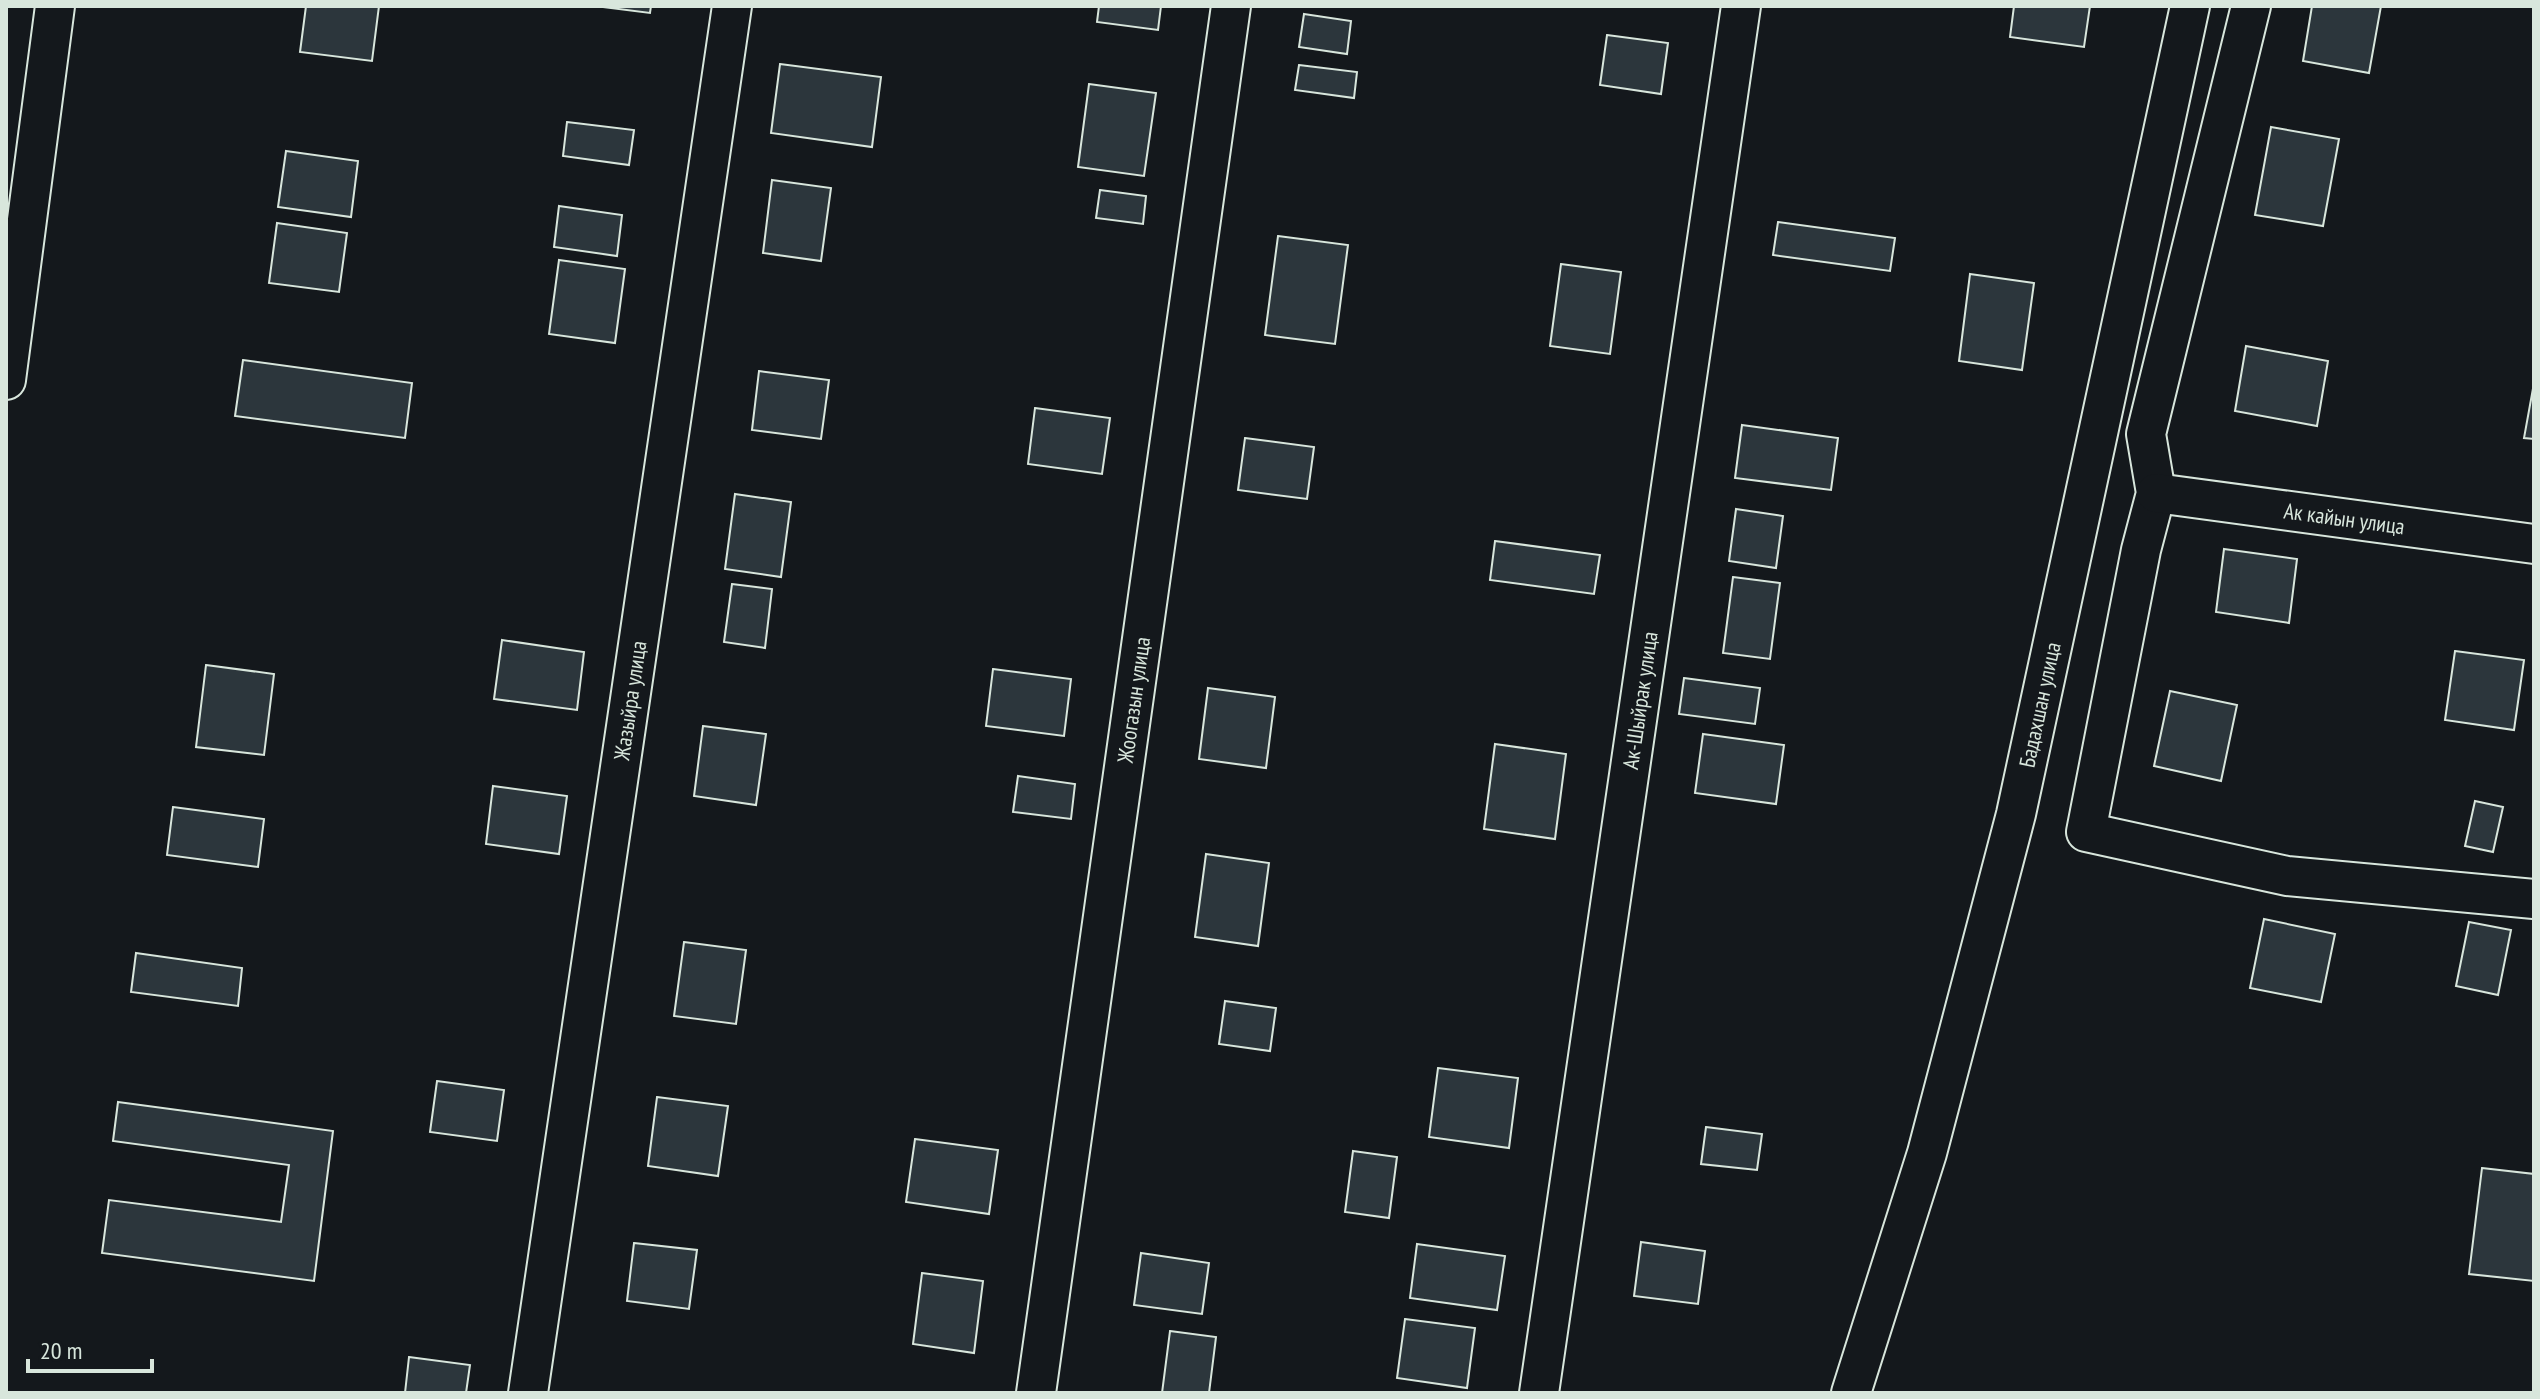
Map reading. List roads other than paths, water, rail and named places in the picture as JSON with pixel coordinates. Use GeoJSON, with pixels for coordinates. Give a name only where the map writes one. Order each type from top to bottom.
{"type":"FeatureCollection","features":[{"type":"Feature","properties":{"kind":"street"},"geometry":{"type":"LineString","coordinates":[[6,380],[55,6]]}},
{"type":"Feature","properties":{"kind":"street","name":"Жазыйра улица"},"geometry":{"type":"LineString","coordinates":[[528,1393],[732,6]]}},
{"type":"Feature","properties":{"kind":"street","name":"Жоогазын улица"},"geometry":{"type":"LineString","coordinates":[[1036,1393],[1231,6]]}},
{"type":"Feature","properties":{"kind":"street","name":"Ак-Шыйрак улица"},"geometry":{"type":"LineString","coordinates":[[1539,1393],[1741,6]]}},
{"type":"Feature","properties":{"kind":"street","name":"Бадахшан улица"},"geometry":{"type":"LineString","coordinates":[[1851,1393],[1927,1153],[2016,814],[2190,6]]}},
{"type":"Feature","properties":{"kind":"street"},"geometry":{"type":"LineString","coordinates":[[2251,6],[2146,434],[2156,493],[2141,550],[2086,832],[2287,876],[2534,899]]}},
{"type":"Feature","properties":{"kind":"street","name":"Ак кайын улица"},"geometry":{"type":"LineString","coordinates":[[2156,493],[2534,544]]}}]}
